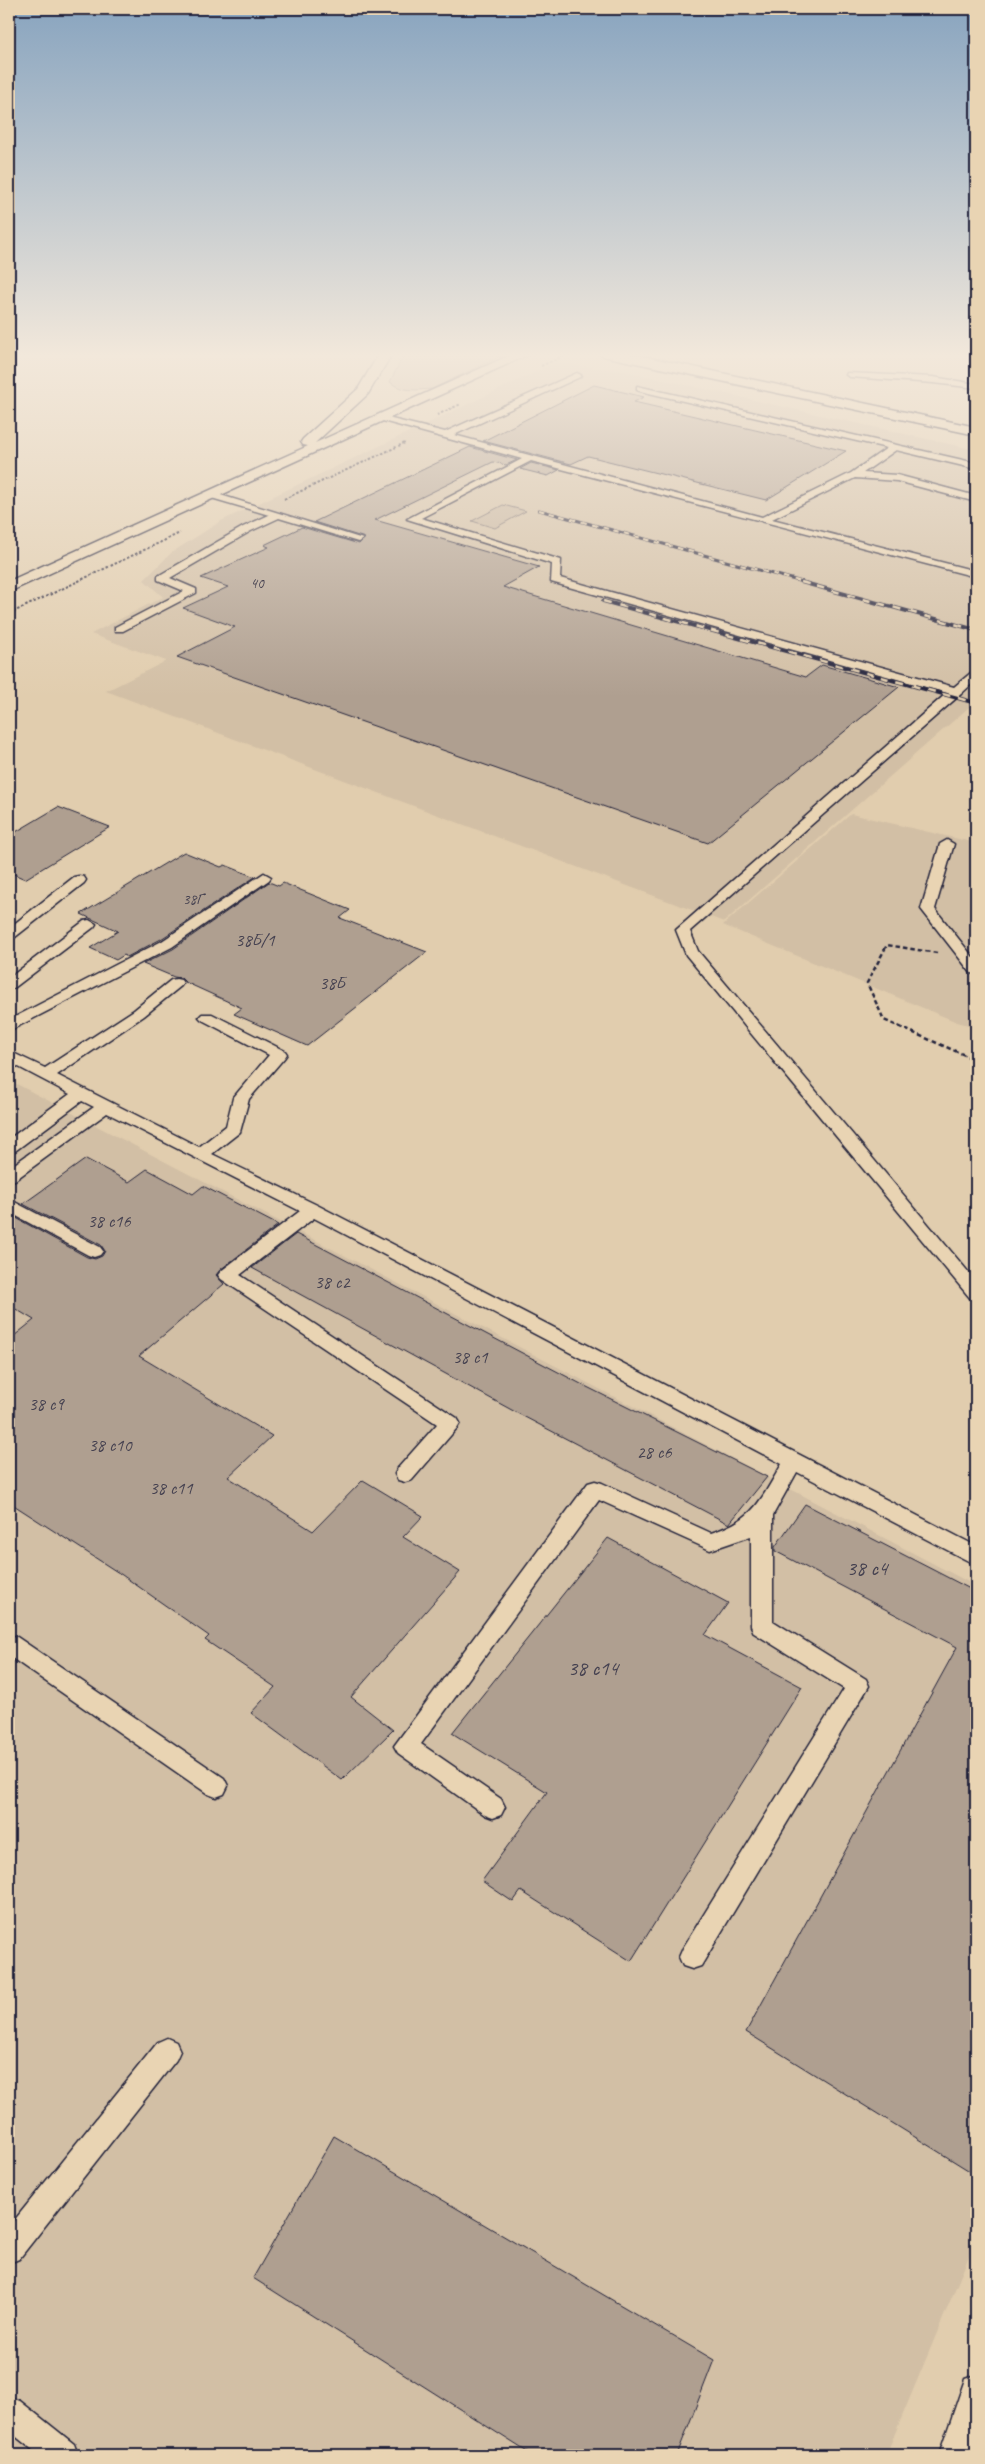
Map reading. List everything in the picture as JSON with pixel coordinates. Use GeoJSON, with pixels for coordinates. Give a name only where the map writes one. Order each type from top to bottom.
{"type":"FeatureCollection","features":[{"type":"Feature","properties":{"kind":"main road"},"geometry":{"type":"LineString","coordinates":[[265,470],[270,467]]}},
{"type":"Feature","properties":{"kind":"main road"},"geometry":{"type":"LineString","coordinates":[[9,588],[272,467]]}},
{"type":"Feature","properties":{"kind":"lane"},"geometry":{"type":"LineString","coordinates":[[513,467],[412,519],[557,562],[555,580],[957,692]]}},
{"type":"Feature","properties":{"kind":"lane"},"geometry":{"type":"LineString","coordinates":[[564,467],[976,574]]}},
{"type":"Feature","properties":{"kind":"lane"},"geometry":{"type":"LineString","coordinates":[[763,520],[854,475],[865,467]]}},
{"type":"Feature","properties":{"kind":"lane"},"geometry":{"type":"LineString","coordinates":[[854,475],[897,478],[976,499]]}},
{"type":"Feature","properties":{"kind":"lane"},"geometry":{"type":"LineString","coordinates":[[210,495],[358,539]]}},
{"type":"Feature","properties":{"kind":"lane"},"geometry":{"type":"LineString","coordinates":[[119,629],[192,591],[162,578],[247,529],[278,515]]}},
{"type":"Feature","properties":{"kind":"lane"},"geometry":{"type":"LineString","coordinates":[[976,674],[683,930],[691,952],[976,1293]]}},
{"type":"Feature","properties":{"kind":"lane"},"geometry":{"type":"LineString","coordinates":[[947,844],[928,909],[972,955],[976,970]]}},
{"type":"Feature","properties":{"kind":"lane"},"geometry":{"type":"LineString","coordinates":[[9,1026],[167,944],[264,877]]}},
{"type":"Feature","properties":{"kind":"lane"},"geometry":{"type":"LineString","coordinates":[[9,935],[79,880]]}},
{"type":"Feature","properties":{"kind":"lane"},"geometry":{"type":"LineString","coordinates":[[9,985],[89,924]]}},
{"type":"Feature","properties":{"kind":"lane"},"geometry":{"type":"LineString","coordinates":[[46,1075],[139,1013],[176,983]]}},
{"type":"Feature","properties":{"kind":"lane"},"geometry":{"type":"LineString","coordinates":[[200,1155],[234,1128],[241,1098],[279,1054],[207,1017]]}},
{"type":"Feature","properties":{"kind":"lane"},"geometry":{"type":"LineString","coordinates":[[9,1056],[107,1105],[200,1155],[313,1210],[976,1556]]}},
{"type":"Feature","properties":{"kind":"lane"},"geometry":{"type":"LineString","coordinates":[[9,1147],[82,1093]]}},
{"type":"Feature","properties":{"kind":"lane"},"geometry":{"type":"LineString","coordinates":[[9,1176],[107,1105]]}},
{"type":"Feature","properties":{"kind":"lane"},"geometry":{"type":"LineString","coordinates":[[9,1205],[94,1251]]}},
{"type":"Feature","properties":{"kind":"lane"},"geometry":{"type":"LineString","coordinates":[[313,1210],[227,1275],[450,1423],[405,1474]]}},
{"type":"Feature","properties":{"kind":"lane"},"geometry":{"type":"LineString","coordinates":[[493,1807],[406,1746],[594,1489],[710,1542],[743,1531],[764,1514],[794,1460]]}},
{"type":"Feature","properties":{"kind":"lane"},"geometry":{"type":"LineString","coordinates":[[692,1957],[858,1686],[762,1626],[761,1542],[764,1514]]}},
{"type":"Feature","properties":{"kind":"lane"},"geometry":{"type":"LineString","coordinates":[[9,1644],[216,1786]]}},
{"type":"Feature","properties":{"kind":"lane"},"geometry":{"type":"LineString","coordinates":[[9,2249],[166,2050]]}},
{"type":"Feature","properties":{"kind":"lane"},"geometry":{"type":"LineString","coordinates":[[954,2455],[976,2390]]}},
{"type":"Feature","properties":{"kind":"lane"},"geometry":{"type":"LineString","coordinates":[[9,2412],[63,2455]]}},
{"type":"Feature","properties":{"kind":"path"},"geometry":{"type":"LineString","coordinates":[[972,955],[887,945],[867,983],[884,1020],[976,1060]]}},
{"type":"Feature","properties":{"kind":"shaded area"},"geometry":{"type":"Polygon","coordinates":[[[335,467],[976,467],[976,701],[724,922],[106,691],[166,661],[91,634],[163,597],[144,580],[171,553],[221,521],[335,467]]]}},
{"type":"Feature","properties":{"kind":"shaded area"},"geometry":{"type":"Polygon","coordinates":[[[503,505],[526,511],[495,528],[472,521],[503,505]]]}},
{"type":"Feature","properties":{"kind":"shaded area"},"geometry":{"type":"Polygon","coordinates":[[[851,814],[976,843],[976,1027],[957,1022],[723,925],[851,814]]]}},
{"type":"Feature","properties":{"kind":"shaded area"},"geometry":{"type":"Polygon","coordinates":[[[9,1080],[976,1586],[976,2239],[886,2455],[9,2455],[9,1080]]]}},
{"type":"Feature","properties":{"kind":"building"},"geometry":{"type":"Polygon","coordinates":[[[428,467],[483,467],[375,520],[539,567],[503,587],[806,677],[822,665],[899,687],[708,843],[177,657],[235,627],[183,608],[228,587],[201,578],[269,547],[264,545],[302,527],[359,544],[365,538],[314,522],[428,467]]]}},
{"type":"Feature","properties":{"kind":"building"},"geometry":{"type":"Polygon","coordinates":[[[524,467],[547,467],[559,470],[548,476],[520,469],[524,467]]]}},
{"type":"Feature","properties":{"kind":"building"},"geometry":{"type":"Polygon","coordinates":[[[632,467],[820,467],[766,500],[632,467]]]}},
{"type":"Feature","properties":{"kind":"building"},"geometry":{"type":"Polygon","coordinates":[[[58,807],[110,827],[25,879],[9,872],[9,836],[58,807]]]}},
{"type":"Feature","properties":{"kind":"building"},"geometry":{"type":"Polygon","coordinates":[[[184,852],[221,867],[225,865],[255,877],[161,939],[127,957],[124,955],[116,960],[90,948],[118,931],[81,914],[184,852]]]}},
{"type":"Feature","properties":{"kind":"building"},"geometry":{"type":"Polygon","coordinates":[[[269,882],[279,886],[283,883],[350,910],[340,918],[427,952],[307,1046],[234,1014],[242,1008],[185,982],[181,978],[143,964],[173,949],[269,882]]]}},
{"type":"Feature","properties":{"kind":"building"},"geometry":{"type":"Polygon","coordinates":[[[86,1159],[129,1182],[147,1169],[193,1194],[203,1186],[278,1225],[220,1270],[216,1275],[224,1284],[139,1356],[272,1436],[228,1477],[313,1531],[363,1480],[423,1516],[403,1537],[460,1572],[351,1697],[393,1730],[342,1780],[251,1713],[275,1687],[205,1640],[209,1636],[122,1575],[9,1502],[9,1340],[34,1320],[9,1305],[9,1214],[87,1257],[95,1259],[102,1256],[105,1251],[101,1245],[23,1204],[86,1159]]]}},
{"type":"Feature","properties":{"kind":"building"},"geometry":{"type":"Polygon","coordinates":[[[296,1234],[581,1384],[767,1477],[729,1524],[519,1414],[252,1268],[296,1234]]]}},
{"type":"Feature","properties":{"kind":"building"},"geometry":{"type":"Polygon","coordinates":[[[805,1504],[976,1592],[976,2175],[746,2032],[957,1647],[775,1551],[775,1547],[805,1504]]]}},
{"type":"Feature","properties":{"kind":"building"},"geometry":{"type":"Polygon","coordinates":[[[608,1538],[728,1603],[705,1635],[802,1687],[631,1961],[521,1891],[513,1902],[482,1881],[547,1792],[452,1733],[608,1538]]]}},
{"type":"Feature","properties":{"kind":"building"},"geometry":{"type":"Polygon","coordinates":[[[334,2136],[714,2360],[677,2455],[532,2455],[253,2278],[334,2136]]]}},
{"type":"Feature","properties":{"kind":"railway"},"geometry":{"type":"LineString","coordinates":[[539,510],[806,583]]}},
{"type":"Feature","properties":{"kind":"railway"},"geometry":{"type":"LineString","coordinates":[[801,582],[976,630]]}},
{"type":"Feature","properties":{"kind":"railway"},"geometry":{"type":"LineString","coordinates":[[603,601],[976,703]]}}]}
